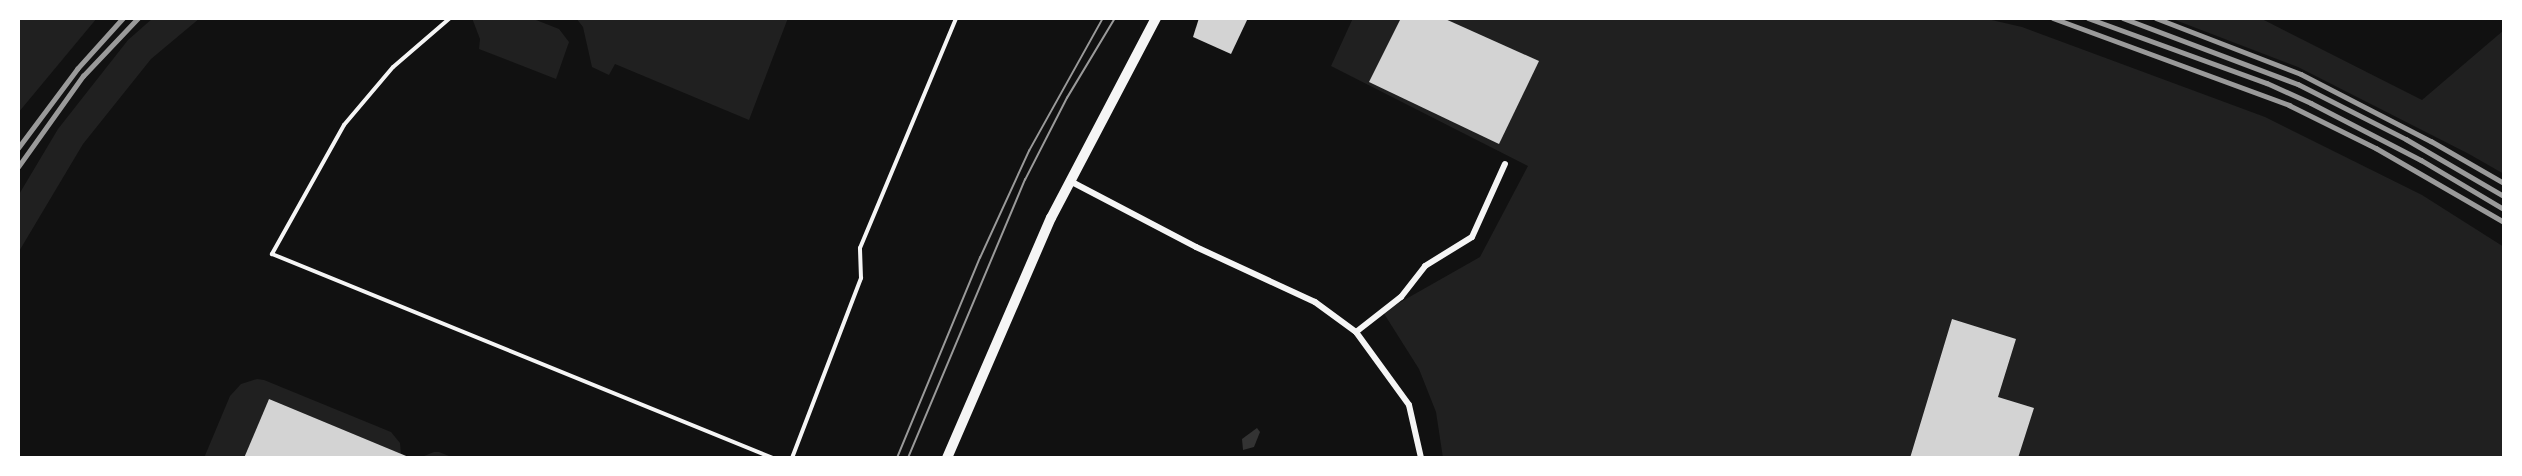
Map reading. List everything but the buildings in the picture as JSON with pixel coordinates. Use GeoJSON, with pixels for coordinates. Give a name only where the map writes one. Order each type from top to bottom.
{"type":"FeatureCollection","features":[{"type":"Feature","properties":{"kind":"main road"},"geometry":{"type":"LineString","coordinates":[[946,458],[1026,271],[1070,181],[1156,18]]}},
{"type":"Feature","properties":{"kind":"street"},"geometry":{"type":"LineString","coordinates":[[1356,332],[1401,297],[1425,266],[1472,237],[1505,164]]}},
{"type":"Feature","properties":{"kind":"street"},"geometry":{"type":"LineString","coordinates":[[1070,181],[1196,247],[1315,302],[1356,332],[1409,405],[1421,458]]}},
{"type":"Feature","properties":{"kind":"lane"},"geometry":{"type":"LineString","coordinates":[[450,18],[393,67],[344,125],[272,254],[773,458]]}},
{"type":"Feature","properties":{"kind":"lane"},"geometry":{"type":"LineString","coordinates":[[792,458],[861,278],[860,248],[956,18]]}},
{"type":"Feature","properties":{"kind":"shaded area"},"geometry":{"type":"Polygon","coordinates":[[[18,18],[97,18],[18,113],[18,18]]]}},
{"type":"Feature","properties":{"kind":"shaded area"},"geometry":{"type":"Polygon","coordinates":[[[153,18],[200,18],[151,59],[83,144],[18,253],[18,196],[58,129],[128,40],[153,18]]]}},
{"type":"Feature","properties":{"kind":"shaded area"},"geometry":{"type":"Polygon","coordinates":[[[472,18],[531,18],[559,29],[569,42],[556,79],[479,49],[480,39],[472,18]]]}},
{"type":"Feature","properties":{"kind":"shaded area"},"geometry":{"type":"Polygon","coordinates":[[[576,18],[788,18],[749,120],[615,64],[609,75],[592,67],[583,27],[576,18]]]}},
{"type":"Feature","properties":{"kind":"shaded area"},"geometry":{"type":"Polygon","coordinates":[[[1353,18],[1983,18],[2022,27],[2265,117],[2422,195],[2504,247],[2504,458],[1443,458],[1436,412],[1419,369],[1383,312],[1480,257],[1528,166],[1331,66],[1353,18]]]}},
{"type":"Feature","properties":{"kind":"shaded area"},"geometry":{"type":"Polygon","coordinates":[[[2170,18],[2260,18],[2422,100],[2504,30],[2504,174],[2298,67],[2170,18]]]}},
{"type":"Feature","properties":{"kind":"shaded area"},"geometry":{"type":"Polygon","coordinates":[[[257,379],[391,432],[400,443],[401,454],[269,399],[244,458],[204,458],[230,396],[241,384],[257,379]]]}},
{"type":"Feature","properties":{"kind":"shaded area"},"geometry":{"type":"Polygon","coordinates":[[[1257,428],[1260,432],[1254,447],[1243,450],[1242,439],[1257,428]]]}},
{"type":"Feature","properties":{"kind":"shaded area"},"geometry":{"type":"Polygon","coordinates":[[[439,452],[454,458],[419,458],[439,452]]]}},
{"type":"Feature","properties":{"kind":"tram line"},"geometry":{"type":"LineString","coordinates":[[897,458],[980,258],[1029,151],[1103,18]]}},
{"type":"Feature","properties":{"kind":"tram line"},"geometry":{"type":"LineString","coordinates":[[908,458],[1025,180],[1067,98],[1115,18]]}},
{"type":"Feature","properties":{"kind":"railway"},"geometry":{"type":"LineString","coordinates":[[18,148],[77,69],[123,18]]}},
{"type":"Feature","properties":{"kind":"railway"},"geometry":{"type":"LineString","coordinates":[[18,167],[83,76],[138,18]]}},
{"type":"Feature","properties":{"kind":"railway"},"geometry":{"type":"LineString","coordinates":[[2053,18],[2289,105],[2376,148],[2504,222]]}},
{"type":"Feature","properties":{"kind":"railway"},"geometry":{"type":"LineString","coordinates":[[2088,18],[2267,83],[2311,103],[2421,160],[2504,209]]}},
{"type":"Feature","properties":{"kind":"railway"},"geometry":{"type":"LineString","coordinates":[[2123,18],[2298,84],[2406,139],[2504,196]]}},
{"type":"Feature","properties":{"kind":"railway"},"geometry":{"type":"LineString","coordinates":[[2156,18],[2301,74],[2431,141],[2504,183]]}}]}
